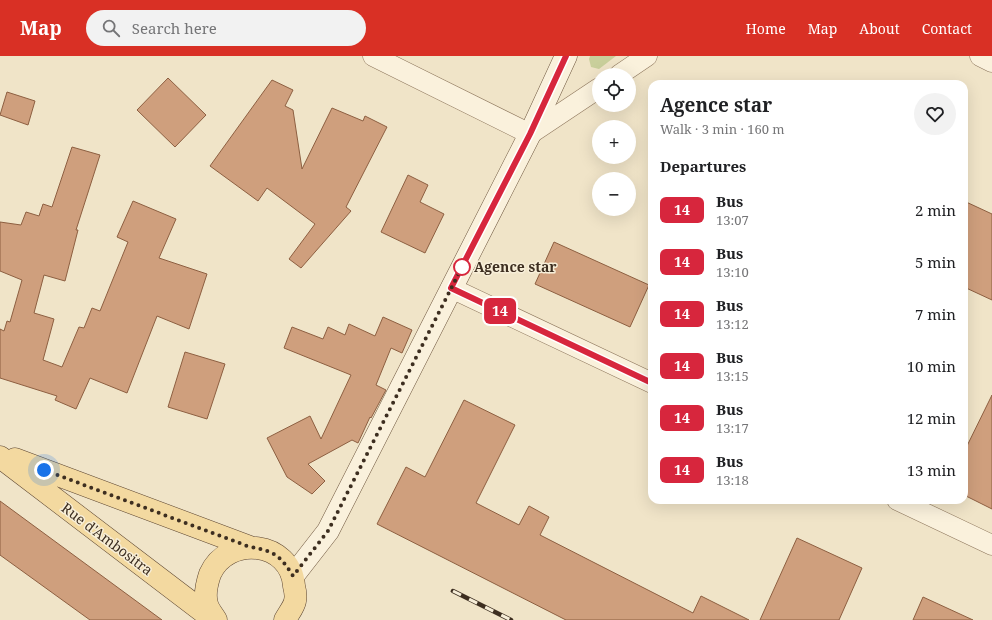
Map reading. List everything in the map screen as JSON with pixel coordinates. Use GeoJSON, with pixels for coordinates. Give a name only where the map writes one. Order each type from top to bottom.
{"type":"FeatureCollection","features":[{"type":"Feature","properties":{"kind":"main road","name":"Rue d'Ambositra"},"geometry":{"type":"LineString","coordinates":[[0,454],[250,547],[268,550],[284,560],[293,576]]}},
{"type":"Feature","properties":{"kind":"main road","name":"Rue d'Ambositra"},"geometry":{"type":"LineString","coordinates":[[0,457],[215,620]]}},
{"type":"Feature","properties":{"kind":"main road"},"geometry":{"type":"LineString","coordinates":[[215,620],[207,604],[206,584],[215,565],[230,552],[250,547]]}},
{"type":"Feature","properties":{"kind":"main road"},"geometry":{"type":"LineString","coordinates":[[285,620],[295,601],[293,576]]}},
{"type":"Feature","properties":{"kind":"street"},"geometry":{"type":"LineString","coordinates":[[373,56],[530,134]]}},
{"type":"Feature","properties":{"kind":"street"},"geometry":{"type":"LineString","coordinates":[[293,576],[328,531],[530,134],[566,56]]}},
{"type":"Feature","properties":{"kind":"street"},"geometry":{"type":"LineString","coordinates":[[629,68],[647,56]]}},
{"type":"Feature","properties":{"kind":"street"},"geometry":{"type":"LineString","coordinates":[[980,56],[992,62]]}},
{"type":"Feature","properties":{"kind":"street"},"geometry":{"type":"LineString","coordinates":[[530,134],[592,93]]}},
{"type":"Feature","properties":{"kind":"street"},"geometry":{"type":"LineString","coordinates":[[451,288],[648,381]]}},
{"type":"Feature","properties":{"kind":"street"},"geometry":{"type":"LineString","coordinates":[[905,504],[992,545]]}},
{"type":"Feature","properties":{"kind":"green space"},"geometry":{"type":"Polygon","coordinates":[[[590,56],[616,56],[600,68],[591,67],[589,59],[590,56]]]}},
{"type":"Feature","properties":{"kind":"building"},"geometry":{"type":"Polygon","coordinates":[[[168,78],[206,115],[175,147],[137,110],[168,78]]]}},
{"type":"Feature","properties":{"kind":"building"},"geometry":{"type":"Polygon","coordinates":[[[272,80],[293,90],[285,106],[293,110],[302,169],[332,108],[363,121],[365,116],[387,127],[346,207],[351,211],[301,268],[289,259],[315,224],[267,188],[258,201],[210,166],[272,80]]]}},
{"type":"Feature","properties":{"kind":"building"},"geometry":{"type":"Polygon","coordinates":[[[7,92],[35,101],[28,125],[0,115],[7,92]]]}},
{"type":"Feature","properties":{"kind":"building"},"geometry":{"type":"Polygon","coordinates":[[[72,147],[100,155],[76,230],[78,230],[65,281],[44,275],[34,313],[54,319],[43,360],[62,367],[79,327],[84,328],[92,308],[100,311],[128,242],[117,237],[133,201],[176,219],[159,258],[207,274],[189,329],[157,316],[127,393],[90,378],[76,409],[55,400],[57,396],[0,378],[0,329],[4,331],[7,321],[10,322],[22,280],[0,271],[0,222],[21,225],[26,212],[39,216],[43,204],[52,207],[72,147]]]}},
{"type":"Feature","properties":{"kind":"building"},"geometry":{"type":"Polygon","coordinates":[[[408,175],[428,185],[420,202],[444,214],[425,253],[381,232],[408,175]]]}},
{"type":"Feature","properties":{"kind":"building"},"geometry":{"type":"Polygon","coordinates":[[[968,203],[992,214],[992,300],[968,289],[968,203]]]}},
{"type":"Feature","properties":{"kind":"building"},"geometry":{"type":"Polygon","coordinates":[[[554,242],[648,285],[648,287],[630,327],[535,284],[554,242]]]}},
{"type":"Feature","properties":{"kind":"building"},"geometry":{"type":"Polygon","coordinates":[[[383,317],[412,330],[402,353],[391,348],[376,385],[386,390],[371,418],[370,417],[358,443],[352,440],[308,464],[325,481],[312,494],[287,477],[267,438],[310,416],[321,439],[351,375],[284,348],[292,327],[323,339],[328,327],[345,335],[349,324],[375,336],[383,317]]]}},
{"type":"Feature","properties":{"kind":"building"},"geometry":{"type":"Polygon","coordinates":[[[185,352],[225,364],[207,419],[168,407],[185,352]]]}},
{"type":"Feature","properties":{"kind":"building"},"geometry":{"type":"Polygon","coordinates":[[[992,395],[992,509],[968,497],[968,444],[992,395]]]}},
{"type":"Feature","properties":{"kind":"building"},"geometry":{"type":"Polygon","coordinates":[[[464,400],[515,425],[476,503],[519,525],[529,506],[549,517],[540,535],[693,613],[701,596],[749,620],[566,620],[377,524],[406,467],[425,477],[464,400]]]}},
{"type":"Feature","properties":{"kind":"building"},"geometry":{"type":"Polygon","coordinates":[[[0,501],[162,620],[90,620],[0,555],[0,501]]]}},
{"type":"Feature","properties":{"kind":"building"},"geometry":{"type":"Polygon","coordinates":[[[797,538],[862,568],[839,620],[760,620],[797,538]]]}},
{"type":"Feature","properties":{"kind":"building"},"geometry":{"type":"Polygon","coordinates":[[[923,597],[973,620],[913,620],[923,597]]]}},
{"type":"Feature","properties":{"kind":"railway"},"geometry":{"type":"LineString","coordinates":[[453,591],[511,620]]}},
{"type":"Feature","properties":{"kind":"bus line","name":"14"},"geometry":{"type":"LineString","coordinates":[[566,56],[530,134],[451,288],[648,381]]}},
{"type":"Feature","properties":{"kind":"place","name":"Agence star"},"geometry":{"type":"Point","coordinates":[462,267]}},
{"type":"Feature","properties":{"kind":"route"},"geometry":{"type":"LineString","coordinates":[[44,470],[250,547],[268,550],[284,560],[293,576],[328,531],[462,267]]}}]}
